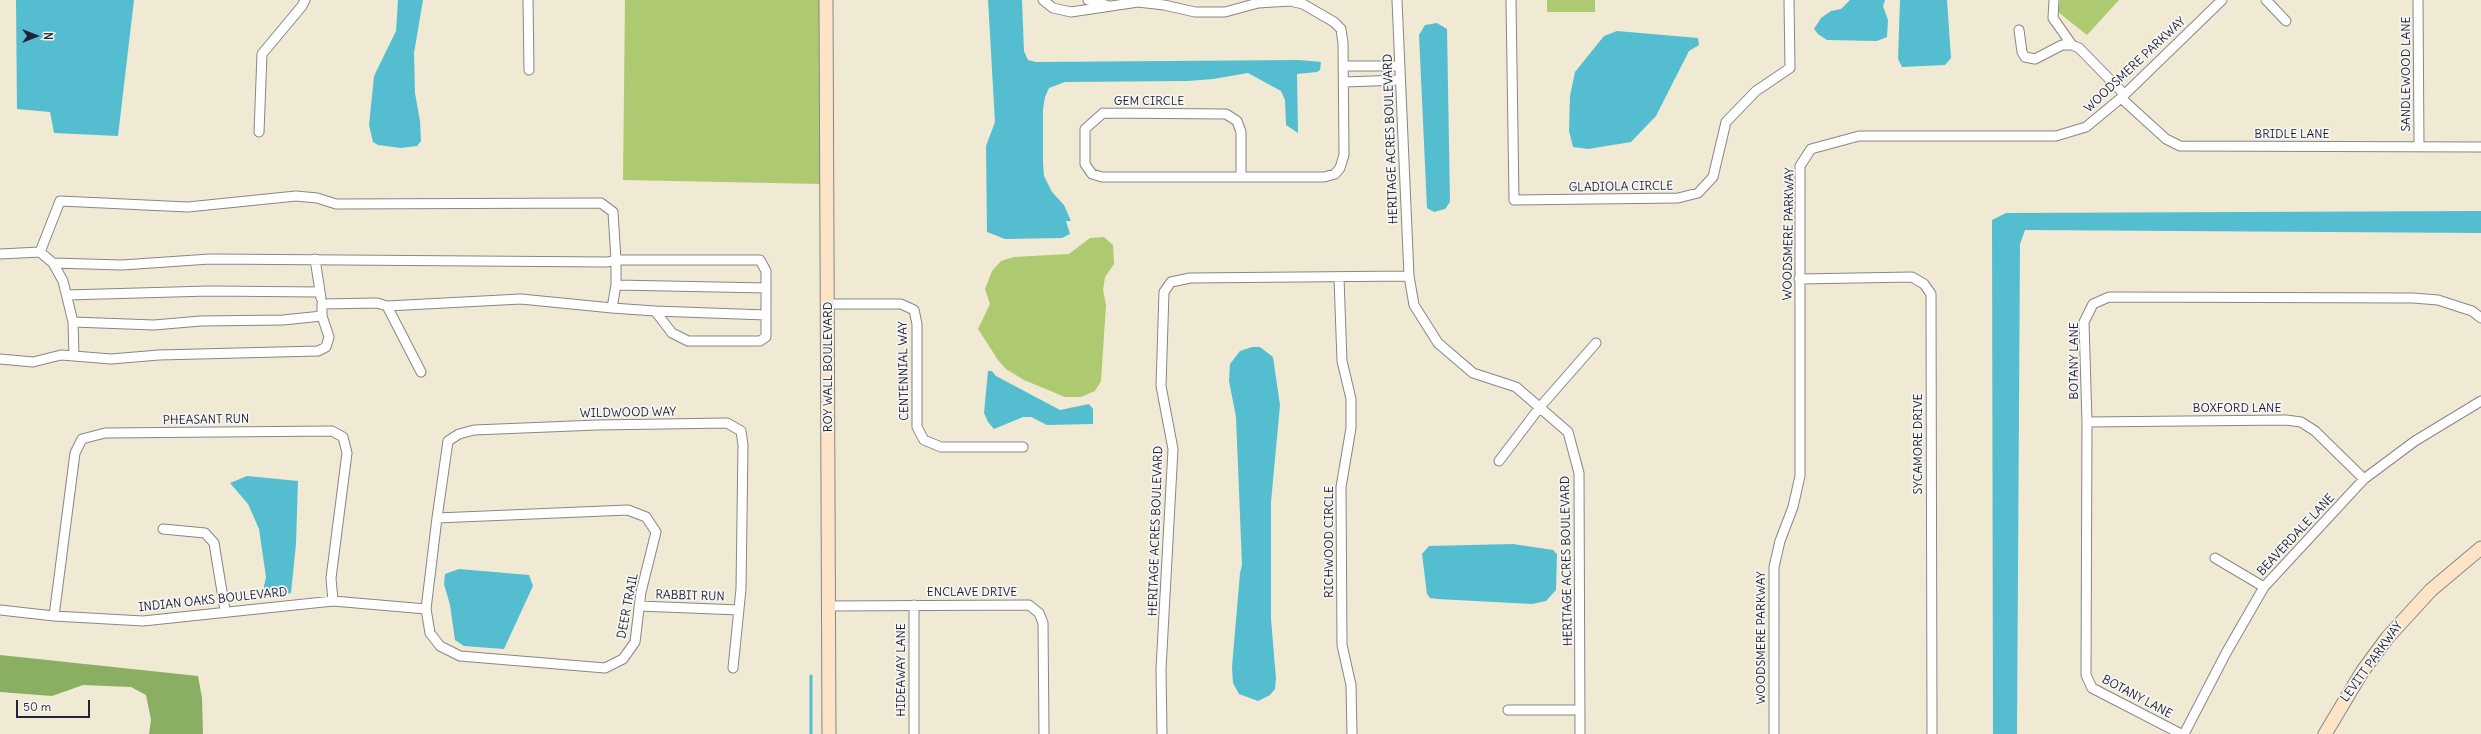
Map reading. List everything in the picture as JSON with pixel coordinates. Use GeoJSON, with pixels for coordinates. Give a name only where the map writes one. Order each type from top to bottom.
{"type":"FeatureCollection","features":[{"type":"Feature","properties":{"kind":"street"},"geometry":{"type":"LineString","coordinates":[[259,132],[262,54],[302,6],[305,0]]}},
{"type":"Feature","properties":{"kind":"street"},"geometry":{"type":"LineString","coordinates":[[528,0],[529,70]]}},
{"type":"Feature","properties":{"kind":"street","name":"ROY WALL BOULEVARD"},"geometry":{"type":"LineString","coordinates":[[826,0],[829,304],[829,734]]}},
{"type":"Feature","properties":{"kind":"street"},"geometry":{"type":"LineString","coordinates":[[1043,0],[1053,8],[1071,12],[1110,6]]}},
{"type":"Feature","properties":{"kind":"street"},"geometry":{"type":"LineString","coordinates":[[1088,0],[1110,6]]}},
{"type":"Feature","properties":{"kind":"street","name":"HERITAGE ACRES BOULEVARD"},"geometry":{"type":"LineString","coordinates":[[1397,0],[1409,276],[1414,305],[1438,343],[1473,373],[1516,387],[1568,432],[1579,473],[1580,734]]}},
{"type":"Feature","properties":{"kind":"street","name":"GLADIOLA CIRCLE"},"geometry":{"type":"LineString","coordinates":[[1511,0],[1514,200],[1678,198],[1698,193],[1713,177],[1726,122],[1756,91],[1790,68],[1789,0]]}},
{"type":"Feature","properties":{"kind":"street","name":"BRIDLE LANE"},"geometry":{"type":"LineString","coordinates":[[2054,0],[2053,18],[2072,45],[2079,48],[2122,96],[2166,139],[2180,146],[2481,147]]}},
{"type":"Feature","properties":{"kind":"street","name":"WOODSMERE PARKWAY"},"geometry":{"type":"LineString","coordinates":[[1774,734],[1774,567],[1780,541],[1793,507],[1800,476],[1800,166],[1811,149],[1859,136],[2056,136],[2086,127],[2122,96],[2222,0]]}},
{"type":"Feature","properties":{"kind":"street"},"geometry":{"type":"LineString","coordinates":[[2266,0],[2286,21]]}},
{"type":"Feature","properties":{"kind":"street","name":"SANDLEWOOD LANE"},"geometry":{"type":"LineString","coordinates":[[2418,0],[2419,147]]}},
{"type":"Feature","properties":{"kind":"street","name":"GEM CIRCLE"},"geometry":{"type":"LineString","coordinates":[[1110,6],[1152,3],[1195,12],[1225,12],[1274,1],[1303,4],[1334,22],[1341,29],[1344,66],[1344,155],[1338,171],[1324,177],[1241,177],[1102,177],[1092,174],[1086,164],[1085,130],[1103,113],[1226,114],[1237,121],[1241,132],[1241,177]]}},
{"type":"Feature","properties":{"kind":"street"},"geometry":{"type":"LineString","coordinates":[[2019,30],[2022,52],[2025,57],[2031,60],[2043,56],[2062,45],[2072,45]]}},
{"type":"Feature","properties":{"kind":"street"},"geometry":{"type":"LineString","coordinates":[[1344,66],[1400,66]]}},
{"type":"Feature","properties":{"kind":"street"},"geometry":{"type":"LineString","coordinates":[[1344,82],[1400,80]]}},
{"type":"Feature","properties":{"kind":"street"},"geometry":{"type":"LineString","coordinates":[[40,252],[60,201],[188,207],[296,196],[317,198],[336,204],[601,204],[613,212],[616,285],[612,308]]}},
{"type":"Feature","properties":{"kind":"street"},"geometry":{"type":"LineString","coordinates":[[0,254],[40,252],[53,262],[63,280],[73,322],[74,356]]}},
{"type":"Feature","properties":{"kind":"street"},"geometry":{"type":"LineString","coordinates":[[53,262],[122,265],[210,259],[608,262],[616,260],[760,260],[766,271],[766,337],[760,341],[688,341],[672,333],[655,311]]}},
{"type":"Feature","properties":{"kind":"street"},"geometry":{"type":"LineString","coordinates":[[0,359],[33,362],[62,355],[111,359],[159,355],[318,351],[326,347],[329,337],[322,316],[322,304],[315,260]]}},
{"type":"Feature","properties":{"kind":"street","name":"HERITAGE ACRES BOULEVARD"},"geometry":{"type":"LineString","coordinates":[[1162,734],[1161,669],[1173,449],[1161,386],[1164,292],[1171,282],[1190,278],[1339,278],[1409,276]]}},
{"type":"Feature","properties":{"kind":"street","name":"RICHWOOD CIRCLE"},"geometry":{"type":"LineString","coordinates":[[1339,278],[1342,361],[1351,399],[1351,428],[1340,487],[1342,645],[1351,685],[1352,734]]}},
{"type":"Feature","properties":{"kind":"street","name":"SYCAMORE DRIVE"},"geometry":{"type":"LineString","coordinates":[[1799,279],[1912,278],[1924,284],[1931,294],[1932,734]]}},
{"type":"Feature","properties":{"kind":"street"},"geometry":{"type":"LineString","coordinates":[[616,285],[766,288]]}},
{"type":"Feature","properties":{"kind":"street"},"geometry":{"type":"LineString","coordinates":[[66,295],[209,290],[320,292]]}},
{"type":"Feature","properties":{"kind":"street","name":"BOTANY LANE"},"geometry":{"type":"LineString","coordinates":[[2182,734],[2092,688],[2086,675],[2087,422],[2084,322],[2093,304],[2109,297],[2413,298],[2438,300],[2472,311],[2481,318]]}},
{"type":"Feature","properties":{"kind":"street"},"geometry":{"type":"LineString","coordinates":[[322,304],[376,303],[387,306],[521,299],[655,311],[766,315]]}},
{"type":"Feature","properties":{"kind":"street","name":"CENTENNIAL WAY"},"geometry":{"type":"LineString","coordinates":[[829,304],[901,304],[914,310],[917,324],[917,428],[924,440],[940,447],[1024,447]]}},
{"type":"Feature","properties":{"kind":"street"},"geometry":{"type":"LineString","coordinates":[[387,306],[421,372]]}},
{"type":"Feature","properties":{"kind":"street"},"geometry":{"type":"LineString","coordinates":[[73,322],[154,326],[201,321],[283,320],[322,316]]}},
{"type":"Feature","properties":{"kind":"street"},"geometry":{"type":"LineString","coordinates":[[1499,461],[1540,407],[1596,344]]}},
{"type":"Feature","properties":{"kind":"street","name":"BEAVERDALE LANE"},"geometry":{"type":"LineString","coordinates":[[2182,734],[2264,587],[2364,479],[2415,441],[2481,401]]}},
{"type":"Feature","properties":{"kind":"street","name":"BOXFORD LANE"},"geometry":{"type":"LineString","coordinates":[[2087,422],[2286,420],[2301,422],[2316,431],[2364,479]]}},
{"type":"Feature","properties":{"kind":"street","name":"WILDWOOD WAY"},"geometry":{"type":"LineString","coordinates":[[426,609],[448,441],[459,434],[474,430],[590,425],[727,423],[741,431],[742,445],[739,610],[733,668]]}},
{"type":"Feature","properties":{"kind":"street","name":"PHEASANT RUN"},"geometry":{"type":"LineString","coordinates":[[54,616],[75,453],[82,439],[105,433],[332,431],[343,437],[347,453],[331,578],[333,601]]}},
{"type":"Feature","properties":{"kind":"street","name":"DEER TRAIL"},"geometry":{"type":"LineString","coordinates":[[426,609],[430,633],[440,646],[460,656],[605,668],[623,659],[635,642],[639,606],[656,532],[646,517],[628,510],[437,518]]}},
{"type":"Feature","properties":{"kind":"street"},"geometry":{"type":"LineString","coordinates":[[163,529],[205,533],[214,543],[225,610]]}},
{"type":"Feature","properties":{"kind":"street","name":"LEVITT PARKWAY"},"geometry":{"type":"LineString","coordinates":[[2325,734],[2362,672],[2387,638],[2431,590],[2481,548]]}},
{"type":"Feature","properties":{"kind":"street"},"geometry":{"type":"LineString","coordinates":[[2215,558],[2264,587]]}},
{"type":"Feature","properties":{"kind":"street"},"geometry":{"type":"LineString","coordinates":[[333,601],[426,609]]}},
{"type":"Feature","properties":{"kind":"street","name":"INDIAN OAKS BOULEVARD"},"geometry":{"type":"LineString","coordinates":[[0,610],[54,616],[143,621],[225,610],[333,601]]}},
{"type":"Feature","properties":{"kind":"street","name":"ENCLAVE DRIVE"},"geometry":{"type":"LineString","coordinates":[[829,606],[1029,605],[1039,613],[1043,623],[1044,734]]}},
{"type":"Feature","properties":{"kind":"street","name":"RABBIT RUN"},"geometry":{"type":"LineString","coordinates":[[639,606],[739,610]]}},
{"type":"Feature","properties":{"kind":"street","name":"HIDEAWAY LANE"},"geometry":{"type":"LineString","coordinates":[[914,606],[914,734]]}},
{"type":"Feature","properties":{"kind":"street"},"geometry":{"type":"LineString","coordinates":[[1508,710],[1580,710]]}},
{"type":"Feature","properties":{"kind":"green space"},"geometry":{"type":"Polygon","coordinates":[[[625,0],[820,0],[822,184],[623,180],[625,0]]]}},
{"type":"Feature","properties":{"kind":"green space"},"geometry":{"type":"Polygon","coordinates":[[[1547,0],[1595,0],[1595,12],[1547,12],[1547,0]]]}},
{"type":"Feature","properties":{"kind":"green space"},"geometry":{"type":"Polygon","coordinates":[[[2060,0],[2119,0],[2087,35],[2058,12],[2060,0]]]}},
{"type":"Feature","properties":{"kind":"green space"},"geometry":{"type":"Polygon","coordinates":[[[1104,237],[1113,245],[1114,264],[1105,277],[1103,290],[1106,305],[1101,381],[1095,391],[1081,397],[1065,397],[1024,380],[1006,369],[998,360],[978,329],[990,304],[985,289],[992,271],[1001,261],[1014,257],[1069,254],[1090,238],[1104,237]]]}},
{"type":"Feature","properties":{"kind":"green space"},"geometry":{"type":"Polygon","coordinates":[[[0,655],[198,676],[202,698],[203,734],[149,734],[151,720],[146,695],[131,687],[83,685],[52,696],[0,692],[0,655]]]}},
{"type":"Feature","properties":{"kind":"water"},"geometry":{"type":"Polygon","coordinates":[[[16,0],[134,0],[118,136],[54,133],[50,112],[17,109],[16,0]]]}},
{"type":"Feature","properties":{"kind":"water"},"geometry":{"type":"Polygon","coordinates":[[[398,0],[423,0],[414,53],[415,93],[420,121],[421,141],[417,146],[401,148],[378,145],[373,142],[369,125],[374,76],[396,31],[398,0]]]}},
{"type":"Feature","properties":{"kind":"water"},"geometry":{"type":"Polygon","coordinates":[[[988,0],[1022,0],[1024,51],[1028,60],[1036,62],[1299,60],[1321,62],[1320,70],[1317,72],[1297,74],[1298,133],[1286,125],[1285,100],[1281,91],[1248,73],[1213,79],[1188,81],[1065,82],[1049,88],[1045,97],[1043,109],[1044,176],[1052,192],[1064,205],[1071,221],[1066,221],[1070,234],[1062,238],[1005,239],[987,232],[986,146],[995,122],[988,0]]]}},
{"type":"Feature","properties":{"kind":"water"},"geometry":{"type":"Polygon","coordinates":[[[1850,0],[1885,0],[1883,6],[1888,20],[1887,37],[1877,41],[1827,40],[1818,34],[1814,29],[1821,18],[1831,11],[1841,9],[1850,0]]]}},
{"type":"Feature","properties":{"kind":"water"},"geometry":{"type":"Polygon","coordinates":[[[1900,0],[1947,0],[1951,58],[1945,65],[1902,67],[1898,59],[1900,0]]]}},
{"type":"Feature","properties":{"kind":"water"},"geometry":{"type":"Polygon","coordinates":[[[1437,23],[1447,29],[1450,202],[1445,209],[1434,212],[1427,208],[1419,35],[1425,25],[1437,23]]]}},
{"type":"Feature","properties":{"kind":"water"},"geometry":{"type":"Polygon","coordinates":[[[1617,31],[1698,38],[1699,45],[1689,51],[1656,116],[1631,142],[1588,149],[1573,147],[1569,131],[1570,96],[1575,72],[1604,36],[1617,31]]]}},
{"type":"Feature","properties":{"kind":"water"},"geometry":{"type":"Polygon","coordinates":[[[2481,211],[2481,233],[2025,230],[2020,244],[2017,734],[1993,734],[1992,220],[2006,213],[2481,211]]]}},
{"type":"Feature","properties":{"kind":"water"},"geometry":{"type":"Polygon","coordinates":[[[1252,347],[1260,347],[1273,357],[1280,405],[1271,502],[1271,619],[1276,679],[1275,689],[1270,695],[1258,701],[1239,694],[1233,683],[1232,667],[1240,573],[1242,565],[1236,417],[1229,381],[1230,364],[1240,351],[1252,347]]]}},
{"type":"Feature","properties":{"kind":"water"},"geometry":{"type":"Polygon","coordinates":[[[988,371],[992,371],[996,376],[1060,410],[1089,404],[1093,409],[1093,424],[1047,425],[1031,417],[1023,417],[994,429],[988,422],[984,413],[988,371]]]}},
{"type":"Feature","properties":{"kind":"water"},"geometry":{"type":"Polygon","coordinates":[[[247,476],[298,481],[296,544],[291,593],[276,597],[263,591],[266,577],[259,529],[248,504],[230,483],[247,476]]]}},
{"type":"Feature","properties":{"kind":"water"},"geometry":{"type":"Polygon","coordinates":[[[1513,544],[1553,550],[1557,554],[1556,590],[1546,601],[1532,604],[1437,599],[1430,598],[1427,594],[1422,554],[1429,546],[1513,544]]]}},
{"type":"Feature","properties":{"kind":"water"},"geometry":{"type":"Polygon","coordinates":[[[459,569],[529,575],[533,586],[504,649],[464,646],[455,640],[450,605],[444,584],[445,574],[459,569]]]}},
{"type":"Feature","properties":{"kind":"waterway"},"geometry":{"type":"LineString","coordinates":[[811,676],[811,734]]}}]}
